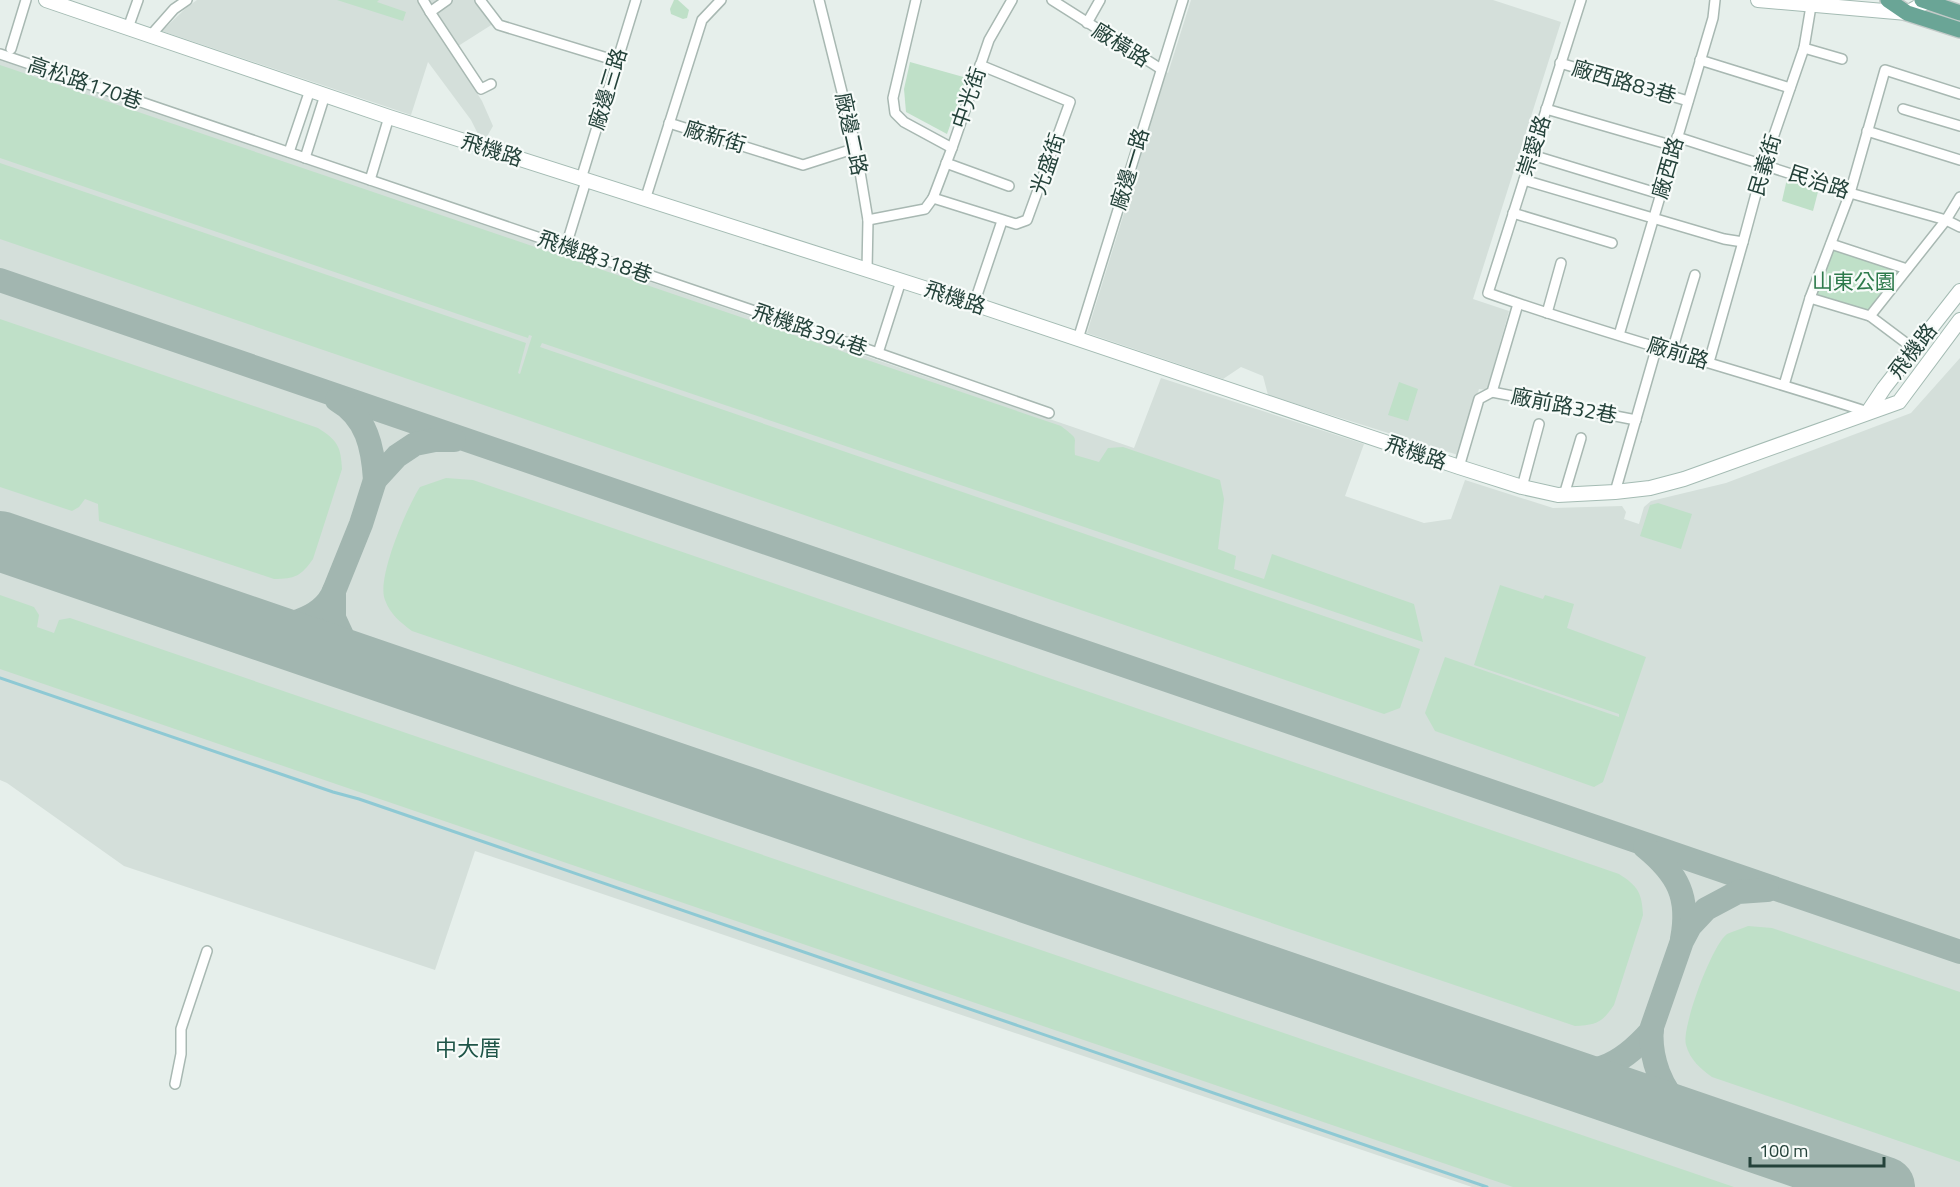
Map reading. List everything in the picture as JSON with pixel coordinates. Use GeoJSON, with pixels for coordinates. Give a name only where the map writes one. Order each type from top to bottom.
{"type":"FeatureCollection","features":[{"type":"Feature","properties":{"kind":"main road"},"geometry":{"type":"LineString","coordinates":[[1888,0],[1907,13],[1960,30]]}},
{"type":"Feature","properties":{"kind":"main road"},"geometry":{"type":"LineString","coordinates":[[1924,1],[1960,13]]}},
{"type":"Feature","properties":{"kind":"street"},"geometry":{"type":"LineString","coordinates":[[11,49],[26,0]]}},
{"type":"Feature","properties":{"kind":"street","name":"飛機路"},"geometry":{"type":"LineString","coordinates":[[46,0],[389,117],[974,304],[1459,467],[1522,487],[1564,495],[1650,488],[1684,479],[1899,402],[1960,320]]}},
{"type":"Feature","properties":{"kind":"street"},"geometry":{"type":"LineString","coordinates":[[128,28],[138,0]]}},
{"type":"Feature","properties":{"kind":"street"},"geometry":{"type":"LineString","coordinates":[[151,35],[174,9],[187,0]]}},
{"type":"Feature","properties":{"kind":"street"},"geometry":{"type":"LineString","coordinates":[[423,0],[481,89],[491,84]]}},
{"type":"Feature","properties":{"kind":"street"},"geometry":{"type":"LineString","coordinates":[[430,12],[447,0]]}},
{"type":"Feature","properties":{"kind":"street"},"geometry":{"type":"LineString","coordinates":[[480,0],[499,25],[617,61]]}},
{"type":"Feature","properties":{"kind":"street","name":"廠邊三路"},"geometry":{"type":"LineString","coordinates":[[566,246],[636,0]]}},
{"type":"Feature","properties":{"kind":"street","name":"廠新街"},"geometry":{"type":"LineString","coordinates":[[720,0],[702,20],[669,123],[803,165],[856,148]]}},
{"type":"Feature","properties":{"kind":"street","name":"廠邊二路"},"geometry":{"type":"LineString","coordinates":[[819,0],[856,148],[868,220],[867,270]]}},
{"type":"Feature","properties":{"kind":"street"},"geometry":{"type":"LineString","coordinates":[[916,0],[893,98],[895,113],[904,122],[952,148]]}},
{"type":"Feature","properties":{"kind":"street","name":"中光街"},"geometry":{"type":"LineString","coordinates":[[933,198],[989,39],[1012,0]]}},
{"type":"Feature","properties":{"kind":"street","name":"廠橫路"},"geometry":{"type":"LineString","coordinates":[[1052,0],[1161,69]]}},
{"type":"Feature","properties":{"kind":"street"},"geometry":{"type":"LineString","coordinates":[[1087,23],[1100,0]]}},
{"type":"Feature","properties":{"kind":"street","name":"廠邊一路"},"geometry":{"type":"LineString","coordinates":[[1078,339],[1183,0]]}},
{"type":"Feature","properties":{"kind":"street","name":"崇愛路"},"geometry":{"type":"LineString","coordinates":[[1488,293],[1581,0]]}},
{"type":"Feature","properties":{"kind":"street","name":"廠西路"},"geometry":{"type":"LineString","coordinates":[[1619,335],[1713,18],[1715,0]]}},
{"type":"Feature","properties":{"kind":"street"},"geometry":{"type":"LineString","coordinates":[[1758,0],[1907,13],[1924,1]]}},
{"type":"Feature","properties":{"kind":"street","name":"民義街"},"geometry":{"type":"LineString","coordinates":[[1709,362],[1764,164],[1804,48],[1812,3]]}},
{"type":"Feature","properties":{"kind":"street"},"geometry":{"type":"LineString","coordinates":[[1804,48],[1842,59]]}},
{"type":"Feature","properties":{"kind":"street","name":"高松路170巷"},"geometry":{"type":"LineString","coordinates":[[0,54],[305,158]]}},
{"type":"Feature","properties":{"kind":"street"},"geometry":{"type":"LineString","coordinates":[[1700,60],[1790,88]]}},
{"type":"Feature","properties":{"kind":"street","name":"廠西路83巷"},"geometry":{"type":"LineString","coordinates":[[1560,63],[1688,101]]}},
{"type":"Feature","properties":{"kind":"street","name":"光盛街"},"geometry":{"type":"LineString","coordinates":[[980,65],[1070,102],[1030,215],[1022,223],[1002,221]]}},
{"type":"Feature","properties":{"kind":"street"},"geometry":{"type":"LineString","coordinates":[[1784,385],[1810,298],[1850,193],[1885,70],[1960,94]]}},
{"type":"Feature","properties":{"kind":"street"},"geometry":{"type":"LineString","coordinates":[[289,152],[310,90]]}},
{"type":"Feature","properties":{"kind":"street"},"geometry":{"type":"LineString","coordinates":[[305,158],[325,95]]}},
{"type":"Feature","properties":{"kind":"street","name":"民治路"},"geometry":{"type":"LineString","coordinates":[[1546,109],[1764,164],[1850,193],[1946,220],[1960,227]]}},
{"type":"Feature","properties":{"kind":"street"},"geometry":{"type":"LineString","coordinates":[[1904,109],[1960,126]]}},
{"type":"Feature","properties":{"kind":"street"},"geometry":{"type":"LineString","coordinates":[[370,180],[389,117]]}},
{"type":"Feature","properties":{"kind":"street"},"geometry":{"type":"LineString","coordinates":[[645,200],[669,123]]}},
{"type":"Feature","properties":{"kind":"street"},"geometry":{"type":"LineString","coordinates":[[1867,131],[1960,160]]}},
{"type":"Feature","properties":{"kind":"street"},"geometry":{"type":"LineString","coordinates":[[1532,155],[1660,194]]}},
{"type":"Feature","properties":{"kind":"street","name":"飛機路318巷"},"geometry":{"type":"LineString","coordinates":[[305,158],[742,307]]}},
{"type":"Feature","properties":{"kind":"street"},"geometry":{"type":"LineString","coordinates":[[946,163],[1009,186]]}},
{"type":"Feature","properties":{"kind":"street"},"geometry":{"type":"LineString","coordinates":[[1524,180],[1725,239],[1743,242]]}},
{"type":"Feature","properties":{"kind":"street"},"geometry":{"type":"LineString","coordinates":[[1870,316],[1946,220],[1960,197]]}},
{"type":"Feature","properties":{"kind":"street"},"geometry":{"type":"LineString","coordinates":[[868,220],[925,209],[933,198],[1002,221],[974,304]]}},
{"type":"Feature","properties":{"kind":"street"},"geometry":{"type":"LineString","coordinates":[[1513,213],[1612,243]]}},
{"type":"Feature","properties":{"kind":"street"},"geometry":{"type":"LineString","coordinates":[[1831,244],[1906,269]]}},
{"type":"Feature","properties":{"kind":"street"},"geometry":{"type":"LineString","coordinates":[[1547,313],[1561,262]]}},
{"type":"Feature","properties":{"kind":"street"},"geometry":{"type":"LineString","coordinates":[[1672,351],[1695,275]]}},
{"type":"Feature","properties":{"kind":"street"},"geometry":{"type":"LineString","coordinates":[[878,353],[901,281]]}},
{"type":"Feature","properties":{"kind":"street","name":"飛機路"},"geometry":{"type":"LineString","coordinates":[[1868,412],[1960,291]]}},
{"type":"Feature","properties":{"kind":"street","name":"廠前路"},"geometry":{"type":"LineString","coordinates":[[1488,293],[1868,412]]}},
{"type":"Feature","properties":{"kind":"street"},"geometry":{"type":"LineString","coordinates":[[1810,298],[1870,316],[1914,349]]}},
{"type":"Feature","properties":{"kind":"street"},"geometry":{"type":"LineString","coordinates":[[1459,467],[1479,399],[1492,392],[1518,304]]}},
{"type":"Feature","properties":{"kind":"street","name":"飛機路394巷"},"geometry":{"type":"LineString","coordinates":[[742,307],[1049,413]]}},
{"type":"Feature","properties":{"kind":"street","name":"廠前路32巷"},"geometry":{"type":"LineString","coordinates":[[1615,492],[1658,346]]}},
{"type":"Feature","properties":{"kind":"street","name":"廠前路32巷"},"geometry":{"type":"LineString","coordinates":[[1492,392],[1636,420]]}},
{"type":"Feature","properties":{"kind":"street"},"geometry":{"type":"LineString","coordinates":[[1522,487],[1539,424]]}},
{"type":"Feature","properties":{"kind":"street"},"geometry":{"type":"LineString","coordinates":[[1564,495],[1581,438]]}},
{"type":"Feature","properties":{"kind":"street"},"geometry":{"type":"LineString","coordinates":[[175,1084],[181,1054],[182,1029],[207,951]]}},
{"type":"Feature","properties":{"kind":"shaded area"},"geometry":{"type":"Polygon","coordinates":[[[197,0],[418,0],[482,101],[493,126],[485,140],[477,137],[471,120],[428,62],[411,115],[162,31],[197,0]]]}},
{"type":"Feature","properties":{"kind":"shaded area"},"geometry":{"type":"Polygon","coordinates":[[[424,0],[480,0],[496,22],[455,48],[424,0]]]}},
{"type":"Feature","properties":{"kind":"shaded area"},"geometry":{"type":"Polygon","coordinates":[[[1191,0],[1493,0],[1561,22],[1473,299],[1509,311],[1487,390],[1479,389],[1458,455],[1268,395],[1263,376],[1241,367],[1223,379],[1087,333],[1165,71],[1168,73],[1191,0]]]}},
{"type":"Feature","properties":{"kind":"shaded area"},"geometry":{"type":"Polygon","coordinates":[[[0,59],[1134,448],[1161,378],[1364,444],[1345,496],[1424,523],[1451,519],[1465,480],[1553,508],[1622,506],[1626,512],[1624,519],[1639,524],[1644,507],[1651,501],[1726,483],[1911,413],[1960,358],[1960,1187],[1472,1187],[475,851],[435,970],[124,866],[0,780],[0,59]]]}},
{"type":"Feature","properties":{"kind":"green space"},"geometry":{"type":"Polygon","coordinates":[[[337,0],[379,0],[377,2],[406,12],[403,21],[337,0]]]}},
{"type":"Feature","properties":{"kind":"green space"},"geometry":{"type":"Polygon","coordinates":[[[674,0],[678,0],[689,10],[687,18],[683,19],[671,14],[670,9],[674,0]]]}},
{"type":"Feature","properties":{"kind":"green space"},"geometry":{"type":"Polygon","coordinates":[[[910,62],[967,78],[947,134],[906,112],[904,89],[910,62]]]}},
{"type":"Feature","properties":{"kind":"green space"},"geometry":{"type":"Polygon","coordinates":[[[0,65],[1061,426],[1075,439],[1075,455],[1099,462],[1108,448],[1123,447],[1220,480],[1224,499],[1218,549],[1236,556],[1234,569],[1264,579],[1272,554],[1414,604],[1423,642],[542,343],[540,347],[1420,649],[1400,708],[1384,714],[0,239],[0,163],[526,343],[518,373],[520,374],[532,336],[529,335],[528,338],[0,158],[0,65]]]}},
{"type":"Feature","properties":{"kind":"green space"},"geometry":{"type":"Polygon","coordinates":[[[1787,179],[1819,188],[1813,211],[1782,201],[1787,179]]]}},
{"type":"Feature","properties":{"kind":"green space","name":"山東公園"},"geometry":{"type":"Polygon","coordinates":[[[1830,249],[1900,271],[1868,311],[1816,295],[1830,249]]]}},
{"type":"Feature","properties":{"kind":"green space"},"geometry":{"type":"Polygon","coordinates":[[[0,319],[318,428],[330,436],[339,449],[342,469],[313,559],[309,565],[297,575],[274,579],[99,521],[98,504],[85,499],[79,507],[72,511],[0,487],[0,319]]]}},
{"type":"Feature","properties":{"kind":"green space"},"geometry":{"type":"Polygon","coordinates":[[[1399,382],[1418,389],[1408,421],[1388,415],[1399,382]]]}},
{"type":"Feature","properties":{"kind":"green space"},"geometry":{"type":"Polygon","coordinates":[[[446,478],[473,480],[1619,874],[1631,882],[1638,891],[1642,901],[1643,915],[1614,1005],[1598,1022],[1575,1026],[412,631],[396,617],[387,605],[383,590],[385,576],[394,543],[420,487],[446,478]]]}},
{"type":"Feature","properties":{"kind":"green space"},"geometry":{"type":"Polygon","coordinates":[[[1658,503],[1692,514],[1681,549],[1640,536],[1650,505],[1658,503]]]}},
{"type":"Feature","properties":{"kind":"green space"},"geometry":{"type":"Polygon","coordinates":[[[1500,585],[1543,599],[1545,595],[1574,604],[1567,628],[1646,657],[1603,782],[1594,787],[1435,731],[1425,713],[1445,657],[1619,717],[1619,714],[1474,665],[1500,585]]]}},
{"type":"Feature","properties":{"kind":"green space"},"geometry":{"type":"Polygon","coordinates":[[[0,595],[34,607],[39,615],[37,627],[54,633],[59,620],[70,618],[1734,1187],[1513,1187],[0,669],[0,595]]]}},
{"type":"Feature","properties":{"kind":"green space"},"geometry":{"type":"Polygon","coordinates":[[[1748,926],[1772,928],[1960,992],[1960,1162],[1712,1077],[1696,1064],[1686,1045],[1686,1036],[1699,987],[1721,941],[1727,934],[1748,926]]]}},
{"type":"Feature","properties":{"kind":"waterway"},"geometry":{"type":"LineString","coordinates":[[0,678],[1487,1187]]}},
{"type":"Feature","properties":{"kind":"taxiway"},"geometry":{"type":"LineString","coordinates":[[0,280],[1960,952]]}},
{"type":"Feature","properties":{"kind":"taxiway"},"geometry":{"type":"LineString","coordinates":[[337,400],[347,407],[362,424],[370,445],[375,480]]}},
{"type":"Feature","properties":{"kind":"taxiway"},"geometry":{"type":"LineString","coordinates":[[361,666],[346,644],[334,618],[334,591],[361,524],[375,480],[397,456],[415,444],[435,440],[454,440]]}},
{"type":"Feature","properties":{"kind":"taxiway"},"geometry":{"type":"LineString","coordinates":[[251,628],[299,621],[320,609],[334,591]]}},
{"type":"Feature","properties":{"kind":"taxiway"},"geometry":{"type":"LineString","coordinates":[[1645,847],[1666,867],[1679,887],[1684,911],[1682,939]]}},
{"type":"Feature","properties":{"kind":"taxiway"},"geometry":{"type":"LineString","coordinates":[[1709,1127],[1685,1111],[1663,1084],[1655,1061],[1652,1027],[1682,941],[1690,926],[1706,909],[1738,892],[1767,890]]}},
{"type":"Feature","properties":{"kind":"taxiway"},"geometry":{"type":"LineString","coordinates":[[1540,1069],[1575,1072],[1602,1068],[1627,1054],[1652,1030]]}},
{"type":"Feature","properties":{"kind":"runway"},"geometry":{"type":"LineString","coordinates":[[0,541],[1885,1187]]}},
{"type":"Feature","properties":{"kind":"district","name":"中大厝"},"geometry":{"type":"Point","coordinates":[468,1048]}}]}
